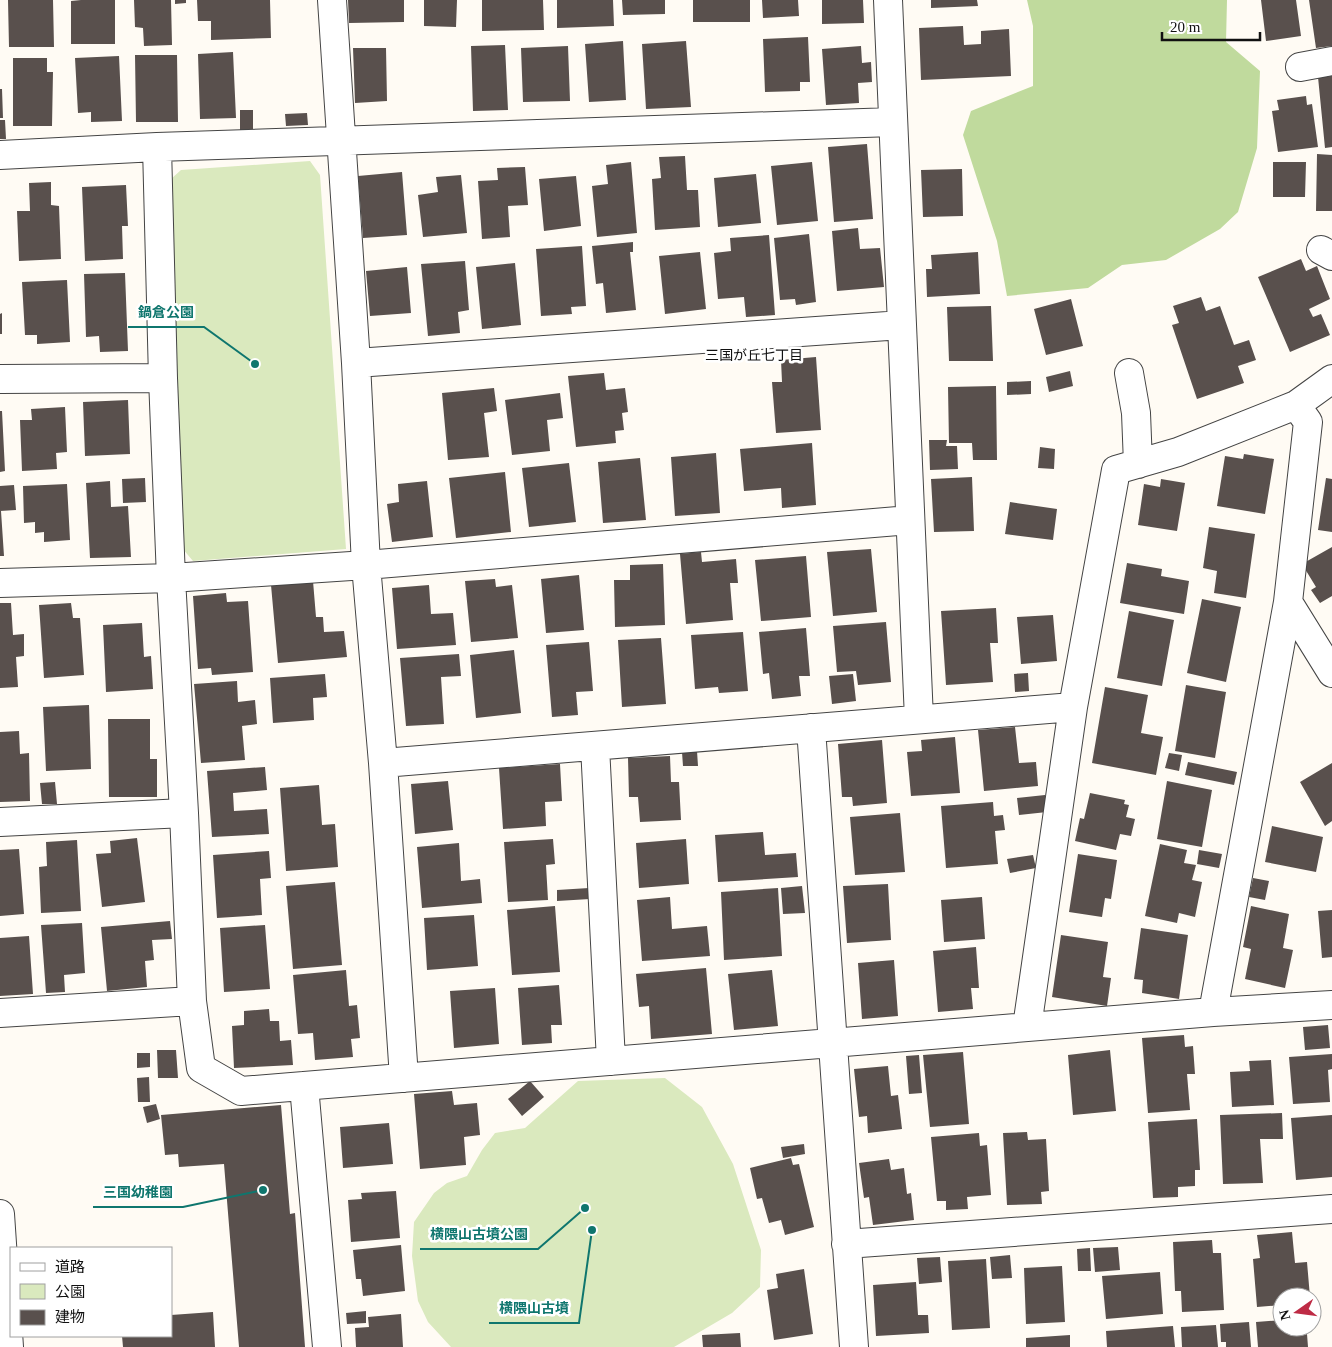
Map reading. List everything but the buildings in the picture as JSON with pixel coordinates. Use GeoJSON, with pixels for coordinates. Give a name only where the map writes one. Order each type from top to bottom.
{"type":"FeatureCollection","features":[{"type":"Feature","properties":{"kind":"street"},"geometry":{"type":"LineString","coordinates":[[332,0],[356,363],[366,565],[383,763],[404,1078]]}},
{"type":"Feature","properties":{"kind":"street"},"geometry":{"type":"LineString","coordinates":[[888,0],[919,719]]}},
{"type":"Feature","properties":{"kind":"street"},"geometry":{"type":"LineString","coordinates":[[1300,67],[1332,62]]}},
{"type":"Feature","properties":{"kind":"street"},"geometry":{"type":"LineString","coordinates":[[0,155],[157,147],[893,122]]}},
{"type":"Feature","properties":{"kind":"street"},"geometry":{"type":"LineString","coordinates":[[157,147],[163,378],[192,1001],[201,1068],[241,1091],[1213,1012],[1332,1005]]}},
{"type":"Feature","properties":{"kind":"street"},"geometry":{"type":"LineString","coordinates":[[356,363],[902,325]]}},
{"type":"Feature","properties":{"kind":"street"},"geometry":{"type":"LineString","coordinates":[[1129,373],[1136,413],[1138,464]]}},
{"type":"Feature","properties":{"kind":"street"},"geometry":{"type":"LineString","coordinates":[[0,379],[163,378]]}},
{"type":"Feature","properties":{"kind":"street"},"geometry":{"type":"LineString","coordinates":[[1027,1027],[1074,707],[1116,470],[1195,446],[1296,405],[1332,378]]}},
{"type":"Feature","properties":{"kind":"street"},"geometry":{"type":"LineString","coordinates":[[1213,1012],[1288,602],[1308,422],[1296,405]]}},
{"type":"Feature","properties":{"kind":"street"},"geometry":{"type":"LineString","coordinates":[[0,583],[172,578],[366,565],[910,520]]}},
{"type":"Feature","properties":{"kind":"street"},"geometry":{"type":"LineString","coordinates":[[1288,602],[1332,673]]}},
{"type":"Feature","properties":{"kind":"street"},"geometry":{"type":"LineString","coordinates":[[383,763],[1074,707]]}},
{"type":"Feature","properties":{"kind":"street"},"geometry":{"type":"LineString","coordinates":[[811,728],[854,1347]]}},
{"type":"Feature","properties":{"kind":"street"},"geometry":{"type":"LineString","coordinates":[[594,746],[611,1061]]}},
{"type":"Feature","properties":{"kind":"street"},"geometry":{"type":"LineString","coordinates":[[0,822],[184,813]]}},
{"type":"Feature","properties":{"kind":"street"},"geometry":{"type":"LineString","coordinates":[[0,1013],[192,1001]]}},
{"type":"Feature","properties":{"kind":"street"},"geometry":{"type":"LineString","coordinates":[[304,1086],[328,1347]]}},
{"type":"Feature","properties":{"kind":"street"},"geometry":{"type":"LineString","coordinates":[[846,1244],[1332,1209]]}},
{"type":"Feature","properties":{"kind":"street"},"geometry":{"type":"LineString","coordinates":[[0,1214],[9,1347]]}},
{"type":"Feature","properties":{"kind":"green space"},"geometry":{"type":"Polygon","coordinates":[[[1027,0],[1227,0],[1226,42],[1260,71],[1257,148],[1238,212],[1220,229],[1166,260],[1122,265],[1088,288],[1007,296],[997,241],[963,135],[971,111],[1033,86],[1033,26],[1027,0]]]}},
{"type":"Feature","properties":{"kind":"green space"},"geometry":{"type":"Polygon","coordinates":[[[310,161],[320,175],[346,549],[193,561],[182,548],[171,179],[181,170],[310,161]]]}},
{"type":"Feature","properties":{"kind":"green space"},"geometry":{"type":"Polygon","coordinates":[[[665,1078],[702,1107],[733,1164],[761,1250],[760,1287],[732,1313],[674,1347],[451,1347],[428,1322],[418,1301],[412,1256],[414,1222],[434,1193],[447,1183],[467,1176],[482,1150],[495,1133],[525,1128],[578,1081],[665,1078]]]}},
{"type":"Feature","properties":{"kind":"place","name":"鍋倉公園"},"geometry":{"type":"Point","coordinates":[255,364]}},
{"type":"Feature","properties":{"kind":"place","name":"三国幼稚園"},"geometry":{"type":"Point","coordinates":[263,1190]}},
{"type":"Feature","properties":{"kind":"place","name":"横隈山古墳公園"},"geometry":{"type":"Point","coordinates":[585,1208]}},
{"type":"Feature","properties":{"kind":"place","name":"横隈山古墳"},"geometry":{"type":"Point","coordinates":[592,1230]}},
{"type":"Feature","properties":{"kind":"district","name":"三国が丘七丁目"},"geometry":{"type":"Point","coordinates":[754,355]}}]}
